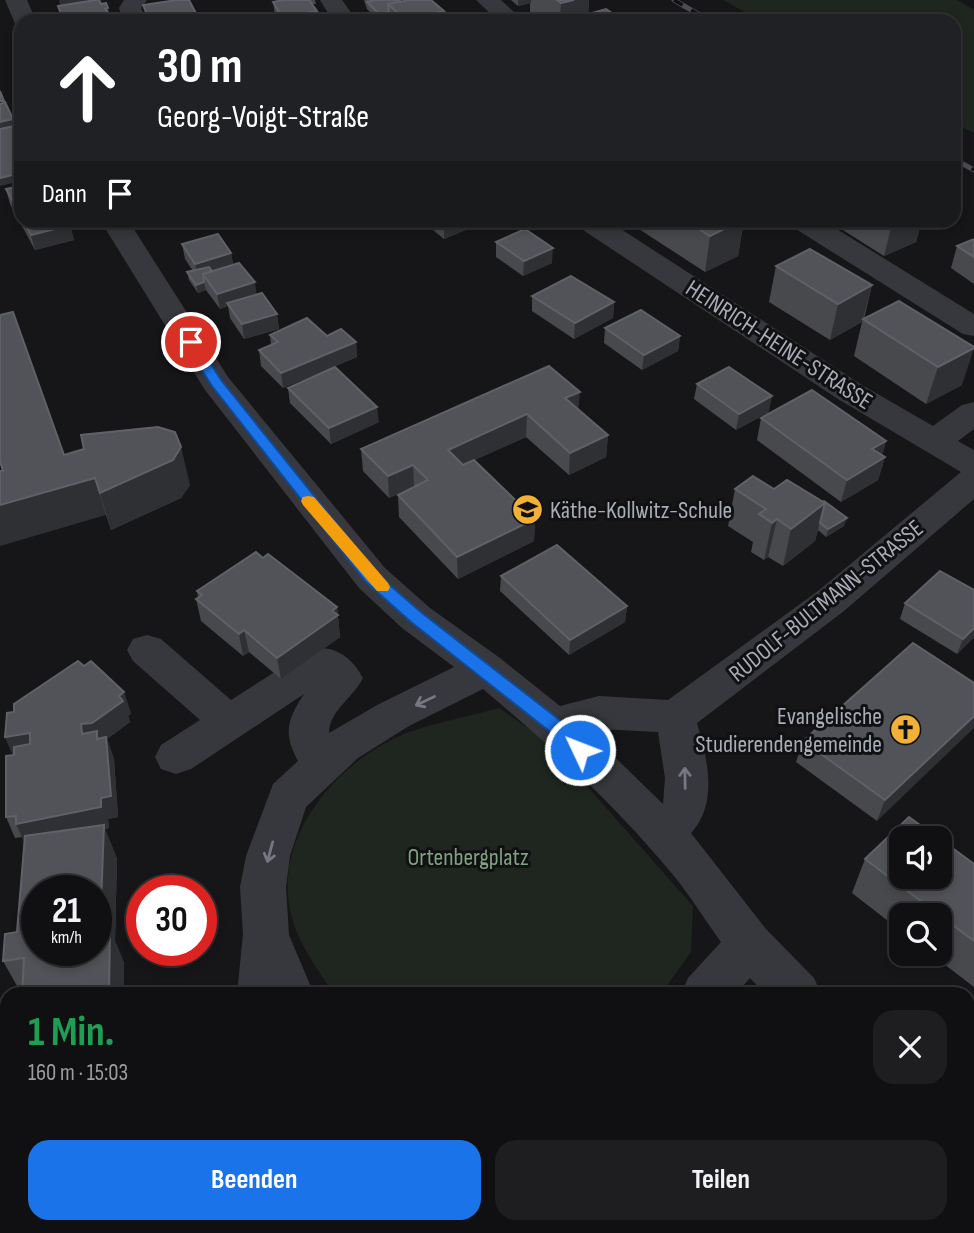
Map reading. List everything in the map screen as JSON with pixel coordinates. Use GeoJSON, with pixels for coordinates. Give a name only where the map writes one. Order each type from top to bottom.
{"type":"FeatureCollection","features":[{"type":"Feature","properties":{"kind":"street"},"geometry":{"type":"LineString","coordinates":[[487,0],[504,14]]}},
{"type":"Feature","properties":{"kind":"street"},"geometry":{"type":"LineString","coordinates":[[119,228],[216,383],[335,536],[372,578],[416,618],[555,726],[662,831],[692,865],[749,944],[790,987]]}},
{"type":"Feature","properties":{"kind":"street","name":"HEINRICH-HEINE-STRASSE"},"geometry":{"type":"LineString","coordinates":[[599,228],[850,392],[974,465]]}},
{"type":"Feature","properties":{"kind":"street"},"geometry":{"type":"LineString","coordinates":[[814,228],[974,327]]}},
{"type":"Feature","properties":{"kind":"street"},"geometry":{"type":"LineString","coordinates":[[934,442],[974,412]]}},
{"type":"Feature","properties":{"kind":"street","name":"RUDOLF-BULTMANN-STRASSE"},"geometry":{"type":"LineString","coordinates":[[675,717],[831,601],[974,480]]}},
{"type":"Feature","properties":{"kind":"street"},"geometry":{"type":"LineString","coordinates":[[147,649],[230,723]]}},
{"type":"Feature","properties":{"kind":"street"},"geometry":{"type":"LineString","coordinates":[[176,757],[323,661],[343,678],[319,700],[310,719],[309,741],[313,753],[324,763]]}},
{"type":"Feature","properties":{"kind":"street"},"geometry":{"type":"LineString","coordinates":[[262,987],[266,934],[263,887],[268,856],[288,797],[343,746],[394,716],[486,670]]}},
{"type":"Feature","properties":{"kind":"street"},"geometry":{"type":"LineString","coordinates":[[555,726],[575,715],[595,711],[675,717],[684,748],[685,803],[681,815],[662,831]]}},
{"type":"Feature","properties":{"kind":"street"},"geometry":{"type":"LineString","coordinates":[[266,934],[287,987]]}},
{"type":"Feature","properties":{"kind":"street"},"geometry":{"type":"LineString","coordinates":[[711,987],[749,944]]}},
{"type":"Feature","properties":{"kind":"green space"},"geometry":{"type":"Polygon","coordinates":[[[723,0],[957,0],[974,10],[974,133],[961,126],[961,14],[748,14],[723,0]]]}},
{"type":"Feature","properties":{"kind":"green space","name":"Ortenbergplatz"},"geometry":{"type":"Polygon","coordinates":[[[499,708],[547,741],[693,906],[691,952],[666,987],[329,987],[303,946],[291,914],[288,884],[292,855],[302,827],[318,801],[362,758],[388,742],[425,727],[499,708]]]}},
{"type":"Feature","properties":{"kind":"building"},"geometry":{"type":"Polygon","coordinates":[[[99,0],[101,4],[106,3],[108,8],[105,9],[109,14],[61,14],[58,6],[99,0]]]}},
{"type":"Feature","properties":{"kind":"building"},"geometry":{"type":"Polygon","coordinates":[[[189,0],[196,14],[147,14],[143,5],[189,0]]]}},
{"type":"Feature","properties":{"kind":"building"},"geometry":{"type":"Polygon","coordinates":[[[309,0],[317,11],[280,14],[273,2],[309,0]]]}},
{"type":"Feature","properties":{"kind":"building"},"geometry":{"type":"Polygon","coordinates":[[[431,0],[444,11],[431,14],[399,14],[388,4],[431,0]]]}},
{"type":"Feature","properties":{"kind":"building"},"geometry":{"type":"Polygon","coordinates":[[[367,2],[401,2],[388,4],[389,12],[379,14],[367,2]]]}},
{"type":"Feature","properties":{"kind":"building"},"geometry":{"type":"Polygon","coordinates":[[[606,9],[614,14],[588,14],[606,9]]]}},
{"type":"Feature","properties":{"kind":"building"},"geometry":{"type":"Polygon","coordinates":[[[5,102],[13,119],[0,122],[0,104],[5,102]]]}},
{"type":"Feature","properties":{"kind":"building"},"geometry":{"type":"Polygon","coordinates":[[[14,126],[14,175],[0,178],[0,129],[14,126]]]}},
{"type":"Feature","properties":{"kind":"building"},"geometry":{"type":"Polygon","coordinates":[[[14,187],[14,204],[6,189],[14,187]]]}},
{"type":"Feature","properties":{"kind":"building"},"geometry":{"type":"Polygon","coordinates":[[[27,228],[58,228],[31,235],[27,228]]]}},
{"type":"Feature","properties":{"kind":"building"},"geometry":{"type":"Polygon","coordinates":[[[698,228],[726,228],[710,236],[698,228]]]}},
{"type":"Feature","properties":{"kind":"building"},"geometry":{"type":"Polygon","coordinates":[[[525,229],[553,248],[524,261],[496,242],[525,229]]]}},
{"type":"Feature","properties":{"kind":"building"},"geometry":{"type":"Polygon","coordinates":[[[218,234],[231,253],[195,264],[182,244],[218,234]]]}},
{"type":"Feature","properties":{"kind":"building"},"geometry":{"type":"Polygon","coordinates":[[[974,239],[974,257],[957,246],[974,239]]]}},
{"type":"Feature","properties":{"kind":"building"},"geometry":{"type":"Polygon","coordinates":[[[810,249],[872,285],[838,304],[776,266],[810,249]]]}},
{"type":"Feature","properties":{"kind":"building"},"geometry":{"type":"Polygon","coordinates":[[[239,263],[255,282],[217,294],[203,274],[239,263]]]}},
{"type":"Feature","properties":{"kind":"building"},"geometry":{"type":"Polygon","coordinates":[[[209,267],[212,271],[203,274],[204,282],[196,285],[187,272],[209,267]]]}},
{"type":"Feature","properties":{"kind":"building"},"geometry":{"type":"Polygon","coordinates":[[[571,276],[614,302],[575,323],[532,296],[571,276]]]}},
{"type":"Feature","properties":{"kind":"building"},"geometry":{"type":"Polygon","coordinates":[[[262,293],[277,314],[242,324],[227,303],[262,293]]]}},
{"type":"Feature","properties":{"kind":"building"},"geometry":{"type":"Polygon","coordinates":[[[899,301],[974,348],[938,367],[863,319],[899,301]]]}},
{"type":"Feature","properties":{"kind":"building"},"geometry":{"type":"Polygon","coordinates":[[[641,310],[680,336],[644,355],[605,328],[641,310]]]}},
{"type":"Feature","properties":{"kind":"building"},"geometry":{"type":"Polygon","coordinates":[[[13,312],[64,455],[84,449],[81,435],[158,427],[175,432],[181,447],[173,460],[100,493],[95,478],[0,505],[0,471],[3,471],[0,461],[0,315],[13,312]]]}},
{"type":"Feature","properties":{"kind":"building"},"geometry":{"type":"Polygon","coordinates":[[[307,318],[327,336],[341,329],[356,342],[281,373],[259,350],[278,342],[270,335],[307,318]]]}},
{"type":"Feature","properties":{"kind":"building"},"geometry":{"type":"Polygon","coordinates":[[[549,366],[580,392],[565,398],[608,435],[570,453],[527,414],[448,450],[463,465],[474,460],[535,519],[457,557],[398,495],[428,480],[413,465],[388,476],[361,449],[549,366]]]}},
{"type":"Feature","properties":{"kind":"building"},"geometry":{"type":"Polygon","coordinates":[[[335,367],[377,407],[329,428],[288,388],[335,367]]]}},
{"type":"Feature","properties":{"kind":"building"},"geometry":{"type":"Polygon","coordinates":[[[729,367],[772,396],[739,414],[697,384],[729,367]]]}},
{"type":"Feature","properties":{"kind":"building"},"geometry":{"type":"Polygon","coordinates":[[[812,390],[886,441],[872,449],[885,457],[847,480],[761,418],[812,390]]]}},
{"type":"Feature","properties":{"kind":"building"},"geometry":{"type":"Polygon","coordinates":[[[753,476],[774,489],[787,480],[825,503],[791,529],[777,519],[772,523],[759,514],[766,509],[735,489],[753,476]]]}},
{"type":"Feature","properties":{"kind":"building"},"geometry":{"type":"Polygon","coordinates":[[[824,501],[847,518],[828,529],[820,523],[824,501]]]}},
{"type":"Feature","properties":{"kind":"building"},"geometry":{"type":"Polygon","coordinates":[[[557,545],[627,606],[570,640],[501,576],[557,545]]]}},
{"type":"Feature","properties":{"kind":"building"},"geometry":{"type":"Polygon","coordinates":[[[256,552],[263,558],[268,554],[337,607],[332,611],[338,615],[277,658],[244,630],[239,634],[196,599],[202,595],[197,591],[256,552]]]}},
{"type":"Feature","properties":{"kind":"building"},"geometry":{"type":"Polygon","coordinates":[[[940,571],[974,590],[974,628],[963,639],[905,603],[940,571]]]}},
{"type":"Feature","properties":{"kind":"building"},"geometry":{"type":"Polygon","coordinates":[[[913,643],[974,683],[974,716],[885,800],[803,741],[913,643]]]}},
{"type":"Feature","properties":{"kind":"building"},"geometry":{"type":"Polygon","coordinates":[[[78,661],[84,666],[91,661],[124,692],[119,696],[123,701],[92,723],[81,724],[82,734],[97,731],[97,739],[106,737],[111,796],[101,798],[101,807],[16,824],[16,816],[6,817],[6,756],[14,755],[14,747],[30,744],[30,733],[5,737],[7,713],[14,712],[14,704],[78,661]]]}},
{"type":"Feature","properties":{"kind":"building"},"geometry":{"type":"Polygon","coordinates":[[[909,817],[921,826],[900,826],[909,817]]]}},
{"type":"Feature","properties":{"kind":"building"},"geometry":{"type":"Polygon","coordinates":[[[104,825],[102,875],[22,875],[25,836],[104,825]]]}},
{"type":"Feature","properties":{"kind":"building"},"geometry":{"type":"Polygon","coordinates":[[[889,836],[889,877],[865,859],[889,836]]]}},
{"type":"Feature","properties":{"kind":"building"},"geometry":{"type":"Polygon","coordinates":[[[952,848],[974,864],[974,941],[952,924],[952,903],[923,903],[905,889],[952,889],[952,848]]]}},
{"type":"Feature","properties":{"kind":"building"},"geometry":{"type":"Polygon","coordinates":[[[21,884],[21,958],[3,961],[5,934],[17,932],[21,884]]]}},
{"type":"Feature","properties":{"kind":"building"},"geometry":{"type":"Polygon","coordinates":[[[24,966],[109,966],[109,987],[22,987],[24,966]]]}},
{"type":"Feature","properties":{"kind":"railway"},"geometry":{"type":"LineString","coordinates":[[674,0],[698,14]]}},
{"type":"Feature","properties":{"kind":"railway"},"geometry":{"type":"LineString","coordinates":[[961,163],[974,170]]}},
{"type":"Feature","properties":{"kind":"slow traffic"},"geometry":{"type":"LineString","coordinates":[[308,501],[335,536],[382,587]]}},
{"type":"Feature","properties":{"kind":"place","name":"Käthe-Kollwitz-Schule"},"geometry":{"type":"Point","coordinates":[527,510]}},
{"type":"Feature","properties":{"kind":"place","name":"Evangelische Studierendengemeinde"},"geometry":{"type":"Point","coordinates":[905,730]}},
{"type":"Feature","properties":{"kind":"route"},"geometry":{"type":"LineString","coordinates":[[191,342],[216,383],[335,536],[372,578],[416,618],[564,733],[580,750]]}}]}
